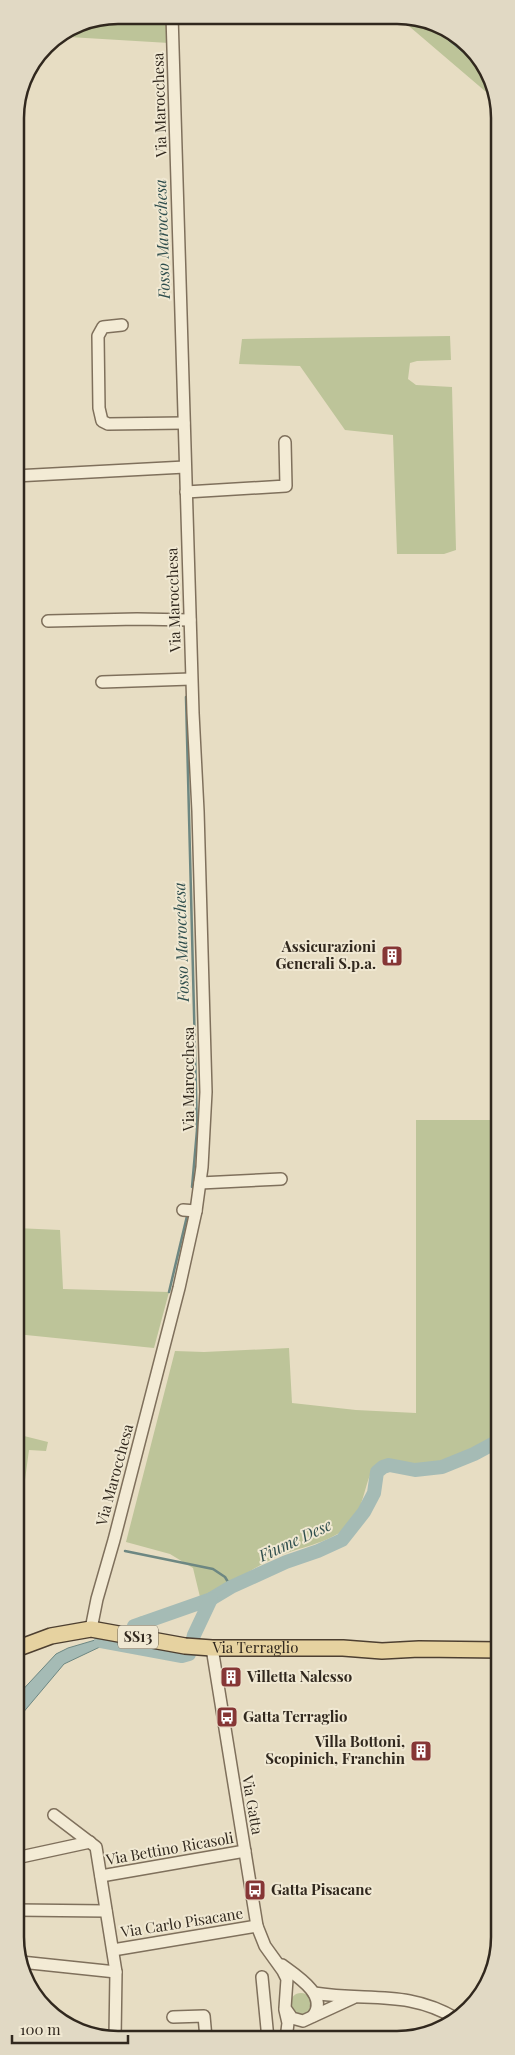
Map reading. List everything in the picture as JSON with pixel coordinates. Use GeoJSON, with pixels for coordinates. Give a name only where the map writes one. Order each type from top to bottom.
{"type":"FeatureCollection","features":[{"type":"Feature","properties":{"kind":"main road","name":"Via Terraglio"},"geometry":{"type":"LineString","coordinates":[[24,1646],[51,1636],[91,1629],[190,1647],[343,1648],[382,1651],[419,1649],[491,1650]]}},
{"type":"Feature","properties":{"kind":"street","name":"Via Marocchesa"},"geometry":{"type":"LineString","coordinates":[[91,1629],[97,1599],[175,1302],[196,1211],[205,1133],[206,1092],[198,811],[185,467],[181,423],[172,24]]}},
{"type":"Feature","properties":{"kind":"street"},"geometry":{"type":"LineString","coordinates":[[122,325],[103,327],[98,336],[99,408],[102,421],[108,424],[181,423]]}},
{"type":"Feature","properties":{"kind":"street"},"geometry":{"type":"LineString","coordinates":[[186,492],[286,486],[285,442]]}},
{"type":"Feature","properties":{"kind":"street"},"geometry":{"type":"LineString","coordinates":[[24,476],[185,467]]}},
{"type":"Feature","properties":{"kind":"street"},"geometry":{"type":"LineString","coordinates":[[48,621],[190,620]]}},
{"type":"Feature","properties":{"kind":"street"},"geometry":{"type":"LineString","coordinates":[[102,682],[192,679]]}},
{"type":"Feature","properties":{"kind":"street"},"geometry":{"type":"LineString","coordinates":[[200,1183],[281,1180]]}},
{"type":"Feature","properties":{"kind":"street"},"geometry":{"type":"LineString","coordinates":[[183,1210],[196,1211]]}},
{"type":"Feature","properties":{"kind":"street","name":"Via Gatta"},"geometry":{"type":"LineString","coordinates":[[212,1648],[257,1926],[265,1946],[287,1980],[288,2031]]}},
{"type":"Feature","properties":{"kind":"street"},"geometry":{"type":"LineString","coordinates":[[54,1816],[96,1847],[116,1972],[115,2031]]}},
{"type":"Feature","properties":{"kind":"street"},"geometry":{"type":"LineString","coordinates":[[24,1856],[90,1842]]}},
{"type":"Feature","properties":{"kind":"street","name":"Via Bettino Ricasoli"},"geometry":{"type":"LineString","coordinates":[[101,1876],[245,1851]]}},
{"type":"Feature","properties":{"kind":"street"},"geometry":{"type":"LineString","coordinates":[[24,1910],[106,1911]]}},
{"type":"Feature","properties":{"kind":"street","name":"Via Carlo Pisacane"},"geometry":{"type":"LineString","coordinates":[[113,1950],[257,1926]]}},
{"type":"Feature","properties":{"kind":"street","name":"Via Gatta"},"geometry":{"type":"LineString","coordinates":[[277,1962],[312,1992]]}},
{"type":"Feature","properties":{"kind":"street"},"geometry":{"type":"LineString","coordinates":[[27,1963],[116,1972]]}},
{"type":"Feature","properties":{"kind":"street"},"geometry":{"type":"LineString","coordinates":[[262,1977],[267,2031]]}},
{"type":"Feature","properties":{"kind":"street"},"geometry":{"type":"LineString","coordinates":[[352,1998],[303,2021],[292,2018],[286,2003],[294,1989],[299,1987],[312,1992],[352,1998],[399,1998],[422,2002],[451,2015]]}},
{"type":"Feature","properties":{"kind":"street"},"geometry":{"type":"LineString","coordinates":[[294,2031],[316,2012],[318,2002],[312,1992]]}},
{"type":"Feature","properties":{"kind":"street"},"geometry":{"type":"LineString","coordinates":[[173,2017],[204,2016],[205,2031]]}},
{"type":"Feature","properties":{"kind":"green space"},"geometry":{"type":"Polygon","coordinates":[[[111,24],[168,24],[169,43],[69,37],[87,29],[111,24]]]}},
{"type":"Feature","properties":{"kind":"green space"},"geometry":{"type":"Polygon","coordinates":[[[408,25],[422,27],[444,36],[471,59],[482,76],[488,94],[408,25]]]}},
{"type":"Feature","properties":{"kind":"green space"},"geometry":{"type":"Polygon","coordinates":[[[450,336],[451,360],[410,363],[408,379],[416,385],[452,387],[456,550],[444,554],[397,554],[393,435],[345,430],[300,366],[239,364],[242,339],[450,336]]]}},
{"type":"Feature","properties":{"kind":"green space"},"geometry":{"type":"Polygon","coordinates":[[[416,1120],[491,1120],[491,1442],[453,1459],[434,1465],[420,1466],[393,1461],[377,1464],[370,1475],[356,1516],[345,1529],[319,1543],[271,1559],[191,1604],[161,1615],[133,1622],[139,1617],[200,1597],[193,1568],[170,1554],[126,1542],[175,1351],[204,1352],[289,1348],[292,1403],[356,1410],[416,1413],[416,1120]]]}},
{"type":"Feature","properties":{"kind":"green space"},"geometry":{"type":"Polygon","coordinates":[[[24,1228],[60,1230],[63,1289],[169,1292],[154,1348],[24,1335],[24,1228]]]}},
{"type":"Feature","properties":{"kind":"green space"},"geometry":{"type":"Polygon","coordinates":[[[24,1436],[48,1442],[46,1451],[29,1450],[24,1487],[24,1436]]]}},
{"type":"Feature","properties":{"kind":"green space"},"geometry":{"type":"Polygon","coordinates":[[[301,1993],[311,2000],[312,2004],[305,2014],[301,2015],[291,2008],[290,2004],[297,1994],[301,1993]]]}},
{"type":"Feature","properties":{"kind":"water"},"geometry":{"type":"Polygon","coordinates":[[[445,36],[455,43],[471,59],[445,36]]]}},
{"type":"Feature","properties":{"kind":"water"},"geometry":{"type":"Polygon","coordinates":[[[102,1638],[121,1641],[104,1645],[64,1664],[24,1712],[24,1688],[56,1654],[68,1648],[102,1638]]]}},
{"type":"Feature","properties":{"kind":"waterway","name":"Fosso Marocchesa"},"geometry":{"type":"LineString","coordinates":[[186,697],[197,1130],[192,1187]]}},
{"type":"Feature","properties":{"kind":"waterway","name":"Fosso Marocchesa"},"geometry":{"type":"LineString","coordinates":[[169,1292],[187,1216]]}},
{"type":"Feature","properties":{"kind":"waterway","name":"Fiume Dese"},"geometry":{"type":"LineString","coordinates":[[134,1626],[211,1599],[231,1587],[286,1562],[342,1540],[364,1512],[374,1493],[377,1472],[383,1467],[389,1465],[415,1470],[442,1467],[491,1445]]}},
{"type":"Feature","properties":{"kind":"waterway"},"geometry":{"type":"LineString","coordinates":[[125,1551],[213,1569],[225,1577],[231,1587]]}},
{"type":"Feature","properties":{"kind":"waterway","name":"Fiume Dese"},"geometry":{"type":"LineString","coordinates":[[101,1641],[182,1656],[189,1654],[194,1635],[211,1599]]}},
{"type":"Feature","properties":{"kind":"place","name":"Assicurazioni Generali S.p.a."},"geometry":{"type":"Point","coordinates":[392,956]}},
{"type":"Feature","properties":{"kind":"place","name":"Villetta Nalesso"},"geometry":{"type":"Point","coordinates":[231,1677]}},
{"type":"Feature","properties":{"kind":"place","name":"Gatta Terraglio"},"geometry":{"type":"Point","coordinates":[227,1717]}},
{"type":"Feature","properties":{"kind":"place","name":"Villa Bottoni, Scopinich, Franchin"},"geometry":{"type":"Point","coordinates":[421,1751]}},
{"type":"Feature","properties":{"kind":"place","name":"Gatta Pisacane"},"geometry":{"type":"Point","coordinates":[255,1890]}}]}
